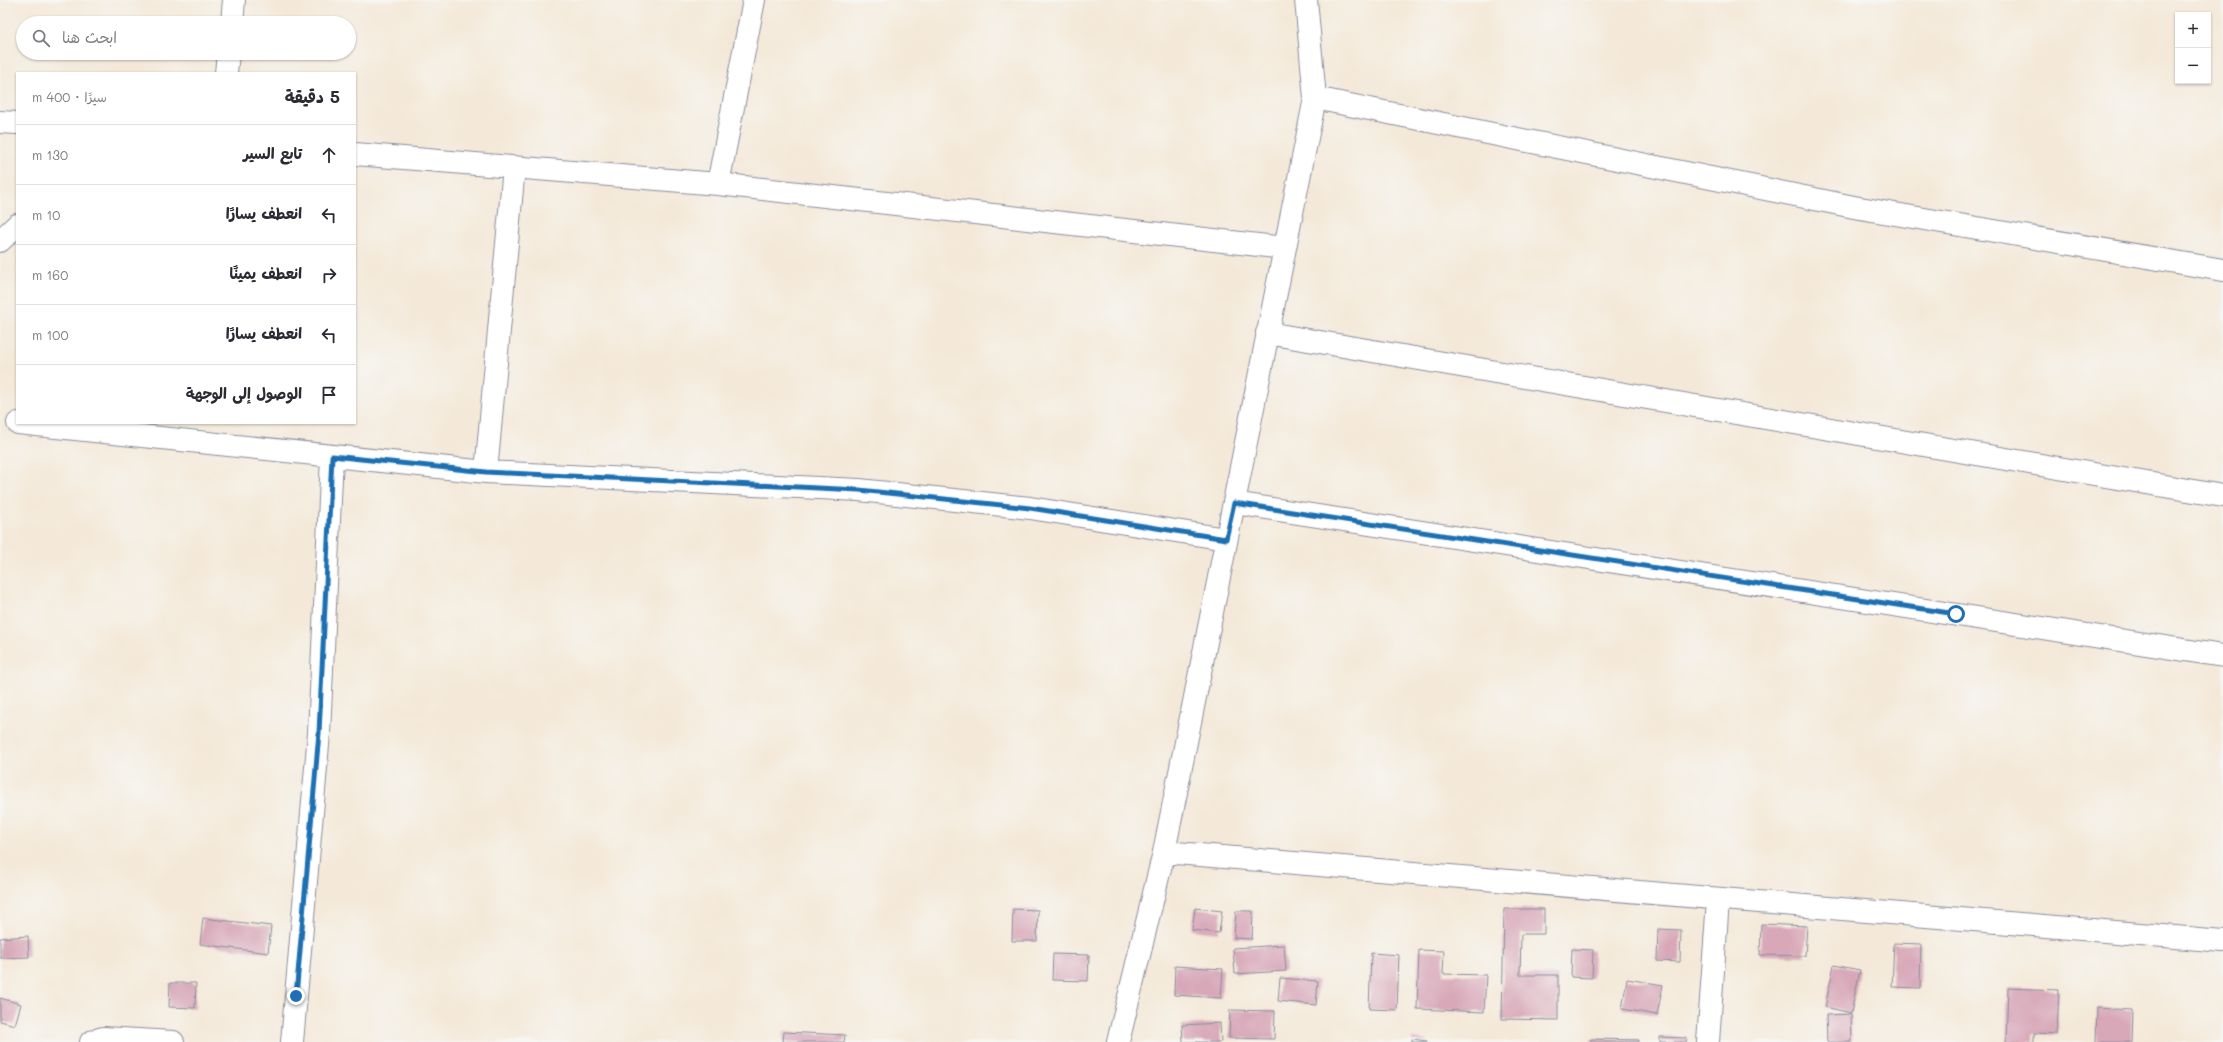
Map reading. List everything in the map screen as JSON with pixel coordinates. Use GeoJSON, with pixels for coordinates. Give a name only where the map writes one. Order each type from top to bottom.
{"type":"FeatureCollection","features":[{"type":"Feature","properties":{"kind":"street"},"geometry":{"type":"LineString","coordinates":[[233,16],[234,0]]}},
{"type":"Feature","properties":{"kind":"street"},"geometry":{"type":"LineString","coordinates":[[718,184],[754,0]]}},
{"type":"Feature","properties":{"kind":"street"},"geometry":{"type":"LineString","coordinates":[[1118,1042],[1164,852],[1315,98],[1306,0]]}},
{"type":"Feature","properties":{"kind":"street"},"geometry":{"type":"LineString","coordinates":[[226,72],[227,60]]}},
{"type":"Feature","properties":{"kind":"street"},"geometry":{"type":"LineString","coordinates":[[1315,98],[1854,207],[2223,270]]}},
{"type":"Feature","properties":{"kind":"street"},"geometry":{"type":"LineString","coordinates":[[0,122],[16,123]]}},
{"type":"Feature","properties":{"kind":"street"},"geometry":{"type":"LineString","coordinates":[[356,154],[718,184],[1284,248]]}},
{"type":"Feature","properties":{"kind":"street"},"geometry":{"type":"LineString","coordinates":[[486,472],[514,167]]}},
{"type":"Feature","properties":{"kind":"street"},"geometry":{"type":"LineString","coordinates":[[0,241],[16,226]]}},
{"type":"Feature","properties":{"kind":"street"},"geometry":{"type":"LineString","coordinates":[[1267,333],[2223,496]]}},
{"type":"Feature","properties":{"kind":"street"},"geometry":{"type":"LineString","coordinates":[[0,421],[16,423]]}},
{"type":"Feature","properties":{"kind":"street"},"geometry":{"type":"LineString","coordinates":[[27,424],[486,472],[859,490],[1030,508],[1226,539]]}},
{"type":"Feature","properties":{"kind":"street"},"geometry":{"type":"LineString","coordinates":[[292,1042],[319,733],[332,456]]}},
{"type":"Feature","properties":{"kind":"street"},"geometry":{"type":"LineString","coordinates":[[1234,503],[2223,656]]}},
{"type":"Feature","properties":{"kind":"street"},"geometry":{"type":"LineString","coordinates":[[1164,852],[1718,900],[2223,941]]}},
{"type":"Feature","properties":{"kind":"street"},"geometry":{"type":"LineString","coordinates":[[1708,1042],[1718,900]]}},
{"type":"Feature","properties":{"kind":"street"},"geometry":{"type":"LineString","coordinates":[[91,1042],[103,1038],[173,1042]]}},
{"type":"Feature","properties":{"kind":"building"},"geometry":{"type":"Polygon","coordinates":[[[1195,908],[1222,911],[1219,933],[1192,930],[1195,908]]]}},
{"type":"Feature","properties":{"kind":"building"},"geometry":{"type":"Polygon","coordinates":[[[1013,909],[1038,910],[1037,941],[1012,941],[1013,909]]]}},
{"type":"Feature","properties":{"kind":"building"},"geometry":{"type":"Polygon","coordinates":[[[1504,909],[1544,909],[1544,934],[1521,934],[1520,975],[1558,975],[1558,1020],[1502,1019],[1504,909]]]}},
{"type":"Feature","properties":{"kind":"building"},"geometry":{"type":"Polygon","coordinates":[[[1236,911],[1253,911],[1252,939],[1234,938],[1236,911]]]}},
{"type":"Feature","properties":{"kind":"building"},"geometry":{"type":"Polygon","coordinates":[[[203,918],[271,926],[268,953],[200,944],[203,918]]]}},
{"type":"Feature","properties":{"kind":"building"},"geometry":{"type":"Polygon","coordinates":[[[1761,924],[1807,926],[1805,956],[1760,955],[1761,924]]]}},
{"type":"Feature","properties":{"kind":"building"},"geometry":{"type":"Polygon","coordinates":[[[1658,929],[1681,930],[1680,962],[1657,961],[1658,929]]]}},
{"type":"Feature","properties":{"kind":"building"},"geometry":{"type":"Polygon","coordinates":[[[28,936],[29,957],[0,958],[0,938],[28,936]]]}},
{"type":"Feature","properties":{"kind":"building"},"geometry":{"type":"Polygon","coordinates":[[[1894,943],[1921,944],[1920,988],[1892,987],[1894,943]]]}},
{"type":"Feature","properties":{"kind":"building"},"geometry":{"type":"Polygon","coordinates":[[[1284,945],[1286,971],[1235,974],[1233,948],[1284,945]]]}},
{"type":"Feature","properties":{"kind":"building"},"geometry":{"type":"Polygon","coordinates":[[[1572,949],[1593,950],[1592,978],[1571,977],[1572,949]]]}},
{"type":"Feature","properties":{"kind":"building"},"geometry":{"type":"Polygon","coordinates":[[[1419,950],[1444,951],[1443,974],[1486,975],[1484,1012],[1417,1009],[1419,950]]]}},
{"type":"Feature","properties":{"kind":"building"},"geometry":{"type":"Polygon","coordinates":[[[1371,953],[1399,955],[1397,1010],[1369,1009],[1371,953]]]}},
{"type":"Feature","properties":{"kind":"building"},"geometry":{"type":"Polygon","coordinates":[[[1053,954],[1089,955],[1088,981],[1052,980],[1053,954]]]}},
{"type":"Feature","properties":{"kind":"building"},"geometry":{"type":"Polygon","coordinates":[[[1834,965],[1860,970],[1851,1013],[1825,1007],[1834,965]]]}},
{"type":"Feature","properties":{"kind":"building"},"geometry":{"type":"Polygon","coordinates":[[[1175,966],[1223,969],[1221,998],[1174,995],[1175,966]]]}},
{"type":"Feature","properties":{"kind":"building"},"geometry":{"type":"Polygon","coordinates":[[[1280,978],[1318,981],[1316,1005],[1278,1001],[1280,978]]]}},
{"type":"Feature","properties":{"kind":"building"},"geometry":{"type":"Polygon","coordinates":[[[1627,979],[1663,985],[1657,1015],[1622,1009],[1627,979]]]}},
{"type":"Feature","properties":{"kind":"building"},"geometry":{"type":"Polygon","coordinates":[[[170,983],[196,983],[195,1008],[169,1007],[170,983]]]}},
{"type":"Feature","properties":{"kind":"building"},"geometry":{"type":"Polygon","coordinates":[[[2008,988],[2059,990],[2057,1034],[2034,1033],[2034,1042],[2006,1042],[2008,988]]]}},
{"type":"Feature","properties":{"kind":"building"},"geometry":{"type":"Polygon","coordinates":[[[0,998],[21,1004],[15,1025],[0,1021],[0,998]]]}},
{"type":"Feature","properties":{"kind":"building"},"geometry":{"type":"Polygon","coordinates":[[[2097,1008],[2132,1010],[2131,1042],[2096,1042],[2097,1008]]]}},
{"type":"Feature","properties":{"kind":"building"},"geometry":{"type":"Polygon","coordinates":[[[1230,1010],[1275,1011],[1274,1039],[1229,1038],[1230,1010]]]}},
{"type":"Feature","properties":{"kind":"building"},"geometry":{"type":"Polygon","coordinates":[[[1851,1014],[1852,1042],[1827,1042],[1826,1015],[1851,1014]]]}},
{"type":"Feature","properties":{"kind":"building"},"geometry":{"type":"Polygon","coordinates":[[[1220,1023],[1221,1042],[1183,1042],[1182,1025],[1220,1023]]]}},
{"type":"Feature","properties":{"kind":"building"},"geometry":{"type":"Polygon","coordinates":[[[784,1032],[845,1035],[844,1042],[783,1042],[784,1032]]]}},
{"type":"Feature","properties":{"kind":"building"},"geometry":{"type":"Polygon","coordinates":[[[1660,1037],[1687,1038],[1686,1042],[1660,1042],[1660,1037]]]}},
{"type":"Feature","properties":{"kind":"building"},"geometry":{"type":"Polygon","coordinates":[[[1412,1039],[1427,1041],[1427,1042],[1412,1042],[1412,1039]]]}},
{"type":"Feature","properties":{"kind":"building"},"geometry":{"type":"Polygon","coordinates":[[[1591,1039],[1639,1040],[1639,1042],[1591,1042],[1591,1039]]]}},
{"type":"Feature","properties":{"kind":"route"},"geometry":{"type":"LineString","coordinates":[[296,996],[319,733],[332,456],[486,472],[859,490],[1030,508],[1226,539],[1234,503],[1956,614]]}}]}
